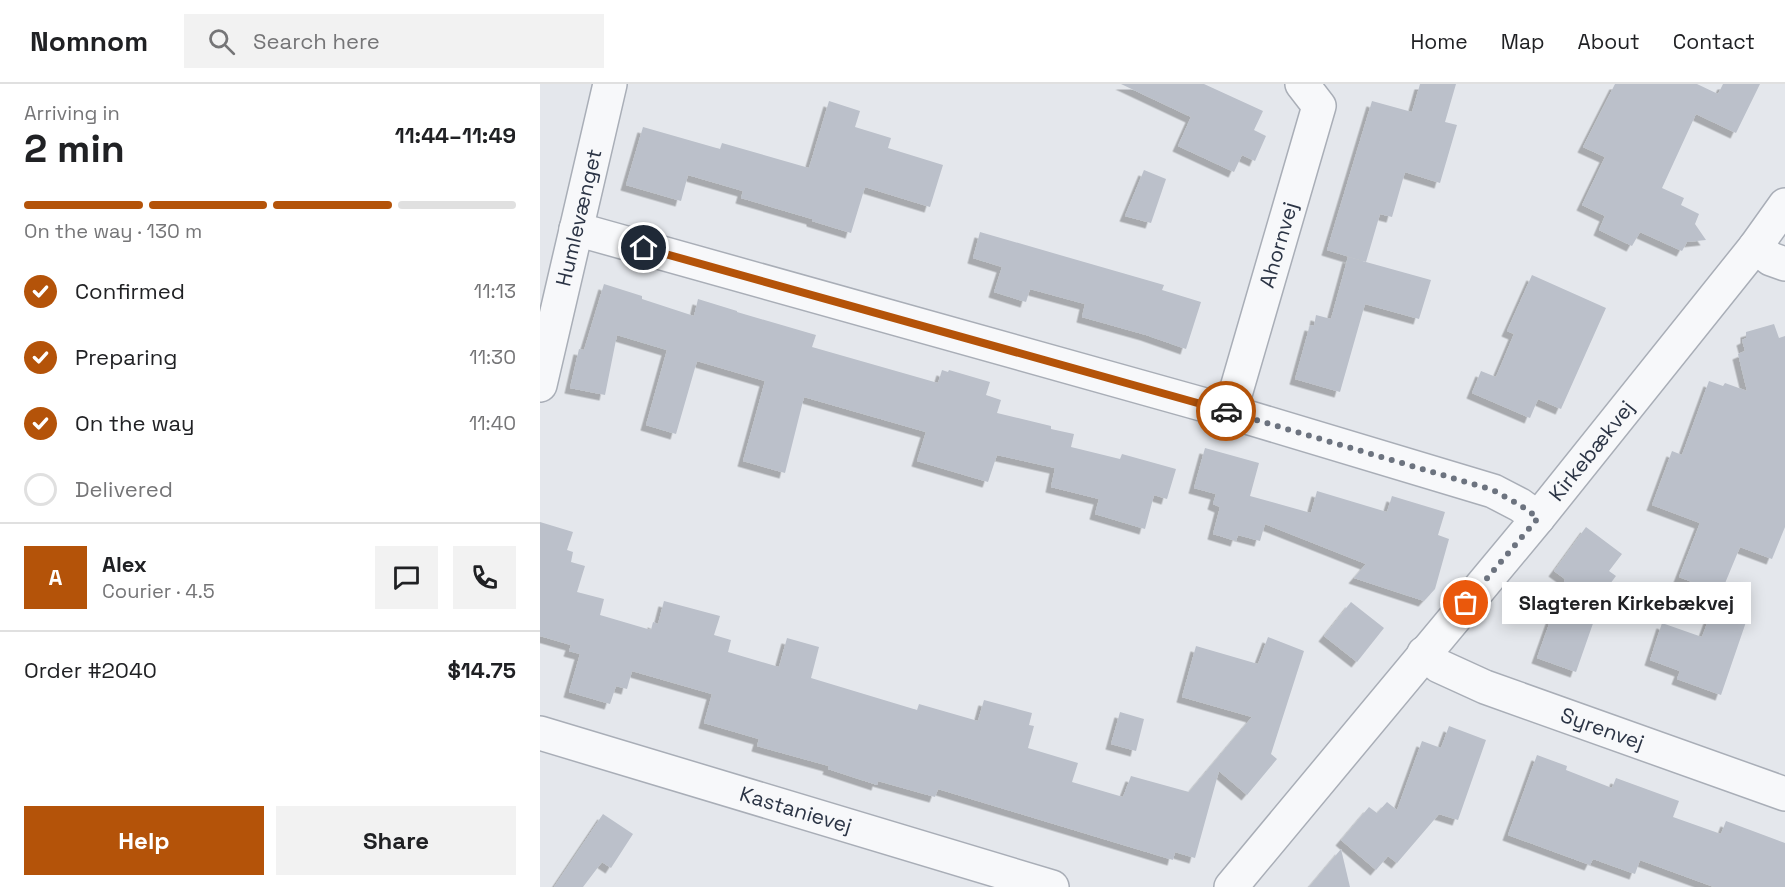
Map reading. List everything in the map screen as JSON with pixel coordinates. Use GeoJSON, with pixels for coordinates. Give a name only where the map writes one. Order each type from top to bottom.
{"type":"FeatureCollection","features":[{"type":"Feature","properties":{"kind":"street","name":"Humlevænget"},"geometry":{"type":"LineString","coordinates":[[540,385],[610,84]]}},
{"type":"Feature","properties":{"kind":"street","name":"Ahornvej"},"geometry":{"type":"LineString","coordinates":[[1230,412],[1319,106],[1302,84]]}},
{"type":"Feature","properties":{"kind":"street","name":"Kirkebækvej"},"geometry":{"type":"LineString","coordinates":[[1232,887],[1538,518],[1755,248],[1785,205]]}},
{"type":"Feature","properties":{"kind":"street"},"geometry":{"type":"LineString","coordinates":[[576,229],[1230,412],[1493,490],[1538,518]]}},
{"type":"Feature","properties":{"kind":"street"},"geometry":{"type":"LineString","coordinates":[[1755,248],[1771,259],[1785,264]]}},
{"type":"Feature","properties":{"kind":"street","name":"Syrenvej"},"geometry":{"type":"LineString","coordinates":[[1424,653],[1439,666],[1485,687],[1785,794]]}},
{"type":"Feature","properties":{"kind":"street","name":"Kastanievej"},"geometry":{"type":"LineString","coordinates":[[540,733],[1052,887]]}},
{"type":"Feature","properties":{"kind":"building"},"geometry":{"type":"Polygon","coordinates":[[[1121,84],[1204,84],[1263,111],[1254,130],[1266,136],[1255,161],[1242,155],[1234,172],[1178,146],[1191,117],[1121,84]]]}},
{"type":"Feature","properties":{"kind":"building"},"geometry":{"type":"Polygon","coordinates":[[[1420,84],[1456,84],[1445,122],[1457,125],[1440,183],[1405,172],[1392,217],[1380,214],[1366,262],[1327,250],[1372,101],[1412,112],[1420,84]]]}},
{"type":"Feature","properties":{"kind":"building"},"geometry":{"type":"Polygon","coordinates":[[[1615,84],[1697,84],[1718,94],[1723,84],[1760,84],[1736,133],[1696,114],[1662,188],[1684,198],[1681,205],[1699,214],[1695,224],[1706,240],[1687,242],[1682,251],[1640,232],[1632,246],[1599,230],[1605,216],[1582,205],[1605,157],[1583,147],[1615,84]]]}},
{"type":"Feature","properties":{"kind":"building"},"geometry":{"type":"Polygon","coordinates":[[[829,101],[860,111],[855,127],[891,138],[888,148],[943,165],[930,207],[865,187],[851,233],[741,198],[743,191],[688,175],[681,201],[626,185],[643,127],[720,149],[722,143],[809,168],[829,101]]]}},
{"type":"Feature","properties":{"kind":"building"},"geometry":{"type":"Polygon","coordinates":[[[1144,170],[1166,179],[1151,223],[1125,216],[1144,170]]]}},
{"type":"Feature","properties":{"kind":"building"},"geometry":{"type":"Polygon","coordinates":[[[980,232],[1164,285],[1162,290],[1201,302],[1186,349],[1082,317],[1085,304],[1030,289],[1026,302],[994,292],[1002,267],[973,258],[980,232]]]}},
{"type":"Feature","properties":{"kind":"building"},"geometry":{"type":"Polygon","coordinates":[[[1348,257],[1431,280],[1419,319],[1365,304],[1340,392],[1295,379],[1310,325],[1314,326],[1316,315],[1331,319],[1348,257]]]}},
{"type":"Feature","properties":{"kind":"building"},"geometry":{"type":"Polygon","coordinates":[[[1532,275],[1606,308],[1561,409],[1538,399],[1530,418],[1472,393],[1481,371],[1496,377],[1514,334],[1507,331],[1532,275]]]}},
{"type":"Feature","properties":{"kind":"building"},"geometry":{"type":"Polygon","coordinates":[[[604,284],[694,316],[698,299],[816,335],[812,347],[938,383],[942,370],[990,382],[986,395],[1001,400],[997,413],[1074,434],[1071,447],[1120,459],[1122,454],[1176,469],[1167,499],[1154,495],[1145,529],[1095,514],[1099,499],[1051,487],[1055,468],[997,455],[988,482],[917,461],[926,432],[804,397],[785,473],[743,461],[765,381],[697,361],[676,434],[646,425],[667,350],[617,335],[605,395],[570,388],[579,349],[584,350],[604,284]]]}},
{"type":"Feature","properties":{"kind":"building"},"geometry":{"type":"Polygon","coordinates":[[[1774,324],[1779,338],[1785,336],[1785,527],[1772,559],[1740,547],[1721,593],[1679,577],[1700,523],[1652,505],[1672,451],[1682,455],[1709,381],[1723,386],[1725,383],[1747,391],[1738,354],[1745,351],[1742,340],[1746,338],[1746,332],[1774,324]]]}},
{"type":"Feature","properties":{"kind":"building"},"geometry":{"type":"Polygon","coordinates":[[[1205,448],[1259,463],[1250,496],[1311,513],[1317,491],[1387,512],[1392,496],[1445,512],[1438,535],[1449,539],[1435,589],[1424,601],[1354,578],[1366,564],[1265,524],[1260,541],[1238,535],[1236,541],[1213,534],[1220,507],[1213,504],[1216,494],[1194,488],[1205,448]]]}},
{"type":"Feature","properties":{"kind":"building"},"geometry":{"type":"Polygon","coordinates":[[[540,522],[573,532],[567,550],[573,552],[571,562],[585,566],[577,592],[604,599],[600,615],[651,630],[653,622],[658,624],[664,601],[720,616],[714,635],[731,640],[728,652],[779,667],[787,638],[819,647],[811,678],[917,710],[919,704],[978,721],[984,700],[1032,713],[1029,725],[1034,726],[1028,748],[1078,763],[1072,782],[1123,797],[1131,776],[1189,792],[1252,717],[1182,697],[1196,646],[1258,664],[1268,637],[1304,651],[1271,754],[1277,759],[1247,795],[1219,771],[1195,858],[1175,852],[1173,860],[938,789],[935,797],[878,781],[877,785],[828,769],[829,766],[757,746],[759,739],[704,723],[712,694],[632,671],[627,689],[616,686],[610,704],[569,692],[580,654],[569,651],[571,645],[540,636],[540,522]]]}},
{"type":"Feature","properties":{"kind":"building"},"geometry":{"type":"Polygon","coordinates":[[[1586,527],[1622,554],[1609,571],[1616,576],[1604,592],[1576,672],[1537,658],[1565,579],[1554,571],[1586,527]]]}},
{"type":"Feature","properties":{"kind":"building"},"geometry":{"type":"Polygon","coordinates":[[[1351,602],[1384,628],[1357,662],[1324,636],[1351,602]]]}},
{"type":"Feature","properties":{"kind":"building"},"geometry":{"type":"Polygon","coordinates":[[[1712,610],[1746,622],[1721,695],[1677,679],[1680,671],[1650,660],[1662,623],[1702,637],[1712,610]]]}},
{"type":"Feature","properties":{"kind":"building"},"geometry":{"type":"Polygon","coordinates":[[[1120,712],[1144,719],[1136,751],[1111,744],[1120,712]]]}},
{"type":"Feature","properties":{"kind":"building"},"geometry":{"type":"Polygon","coordinates":[[[1449,726],[1486,740],[1458,820],[1439,814],[1397,863],[1388,856],[1376,870],[1341,840],[1369,807],[1377,813],[1387,802],[1397,810],[1422,741],[1441,748],[1449,726]]]}},
{"type":"Feature","properties":{"kind":"building"},"geometry":{"type":"Polygon","coordinates":[[[1537,755],[1567,766],[1566,770],[1612,788],[1616,778],[1679,801],[1673,817],[1721,834],[1726,821],[1785,843],[1785,887],[1714,887],[1640,860],[1635,874],[1593,859],[1590,865],[1508,835],[1537,755]]]}},
{"type":"Feature","properties":{"kind":"building"},"geometry":{"type":"Polygon","coordinates":[[[603,814],[633,834],[611,868],[602,862],[583,887],[554,887],[603,814]]]}},
{"type":"Feature","properties":{"kind":"building"},"geometry":{"type":"Polygon","coordinates":[[[1341,849],[1350,887],[1309,887],[1341,849]]]}},
{"type":"Feature","properties":{"kind":"way so far"},"geometry":{"type":"LineString","coordinates":[[1226,411],[1493,490],[1538,518],[1466,603]]}},
{"type":"Feature","properties":{"kind":"place","name":"Slagteren Kirkebækvej"},"geometry":{"type":"Point","coordinates":[1466,603]}},
{"type":"Feature","properties":{"kind":"route"},"geometry":{"type":"LineString","coordinates":[[644,248],[1226,411]]}}]}
